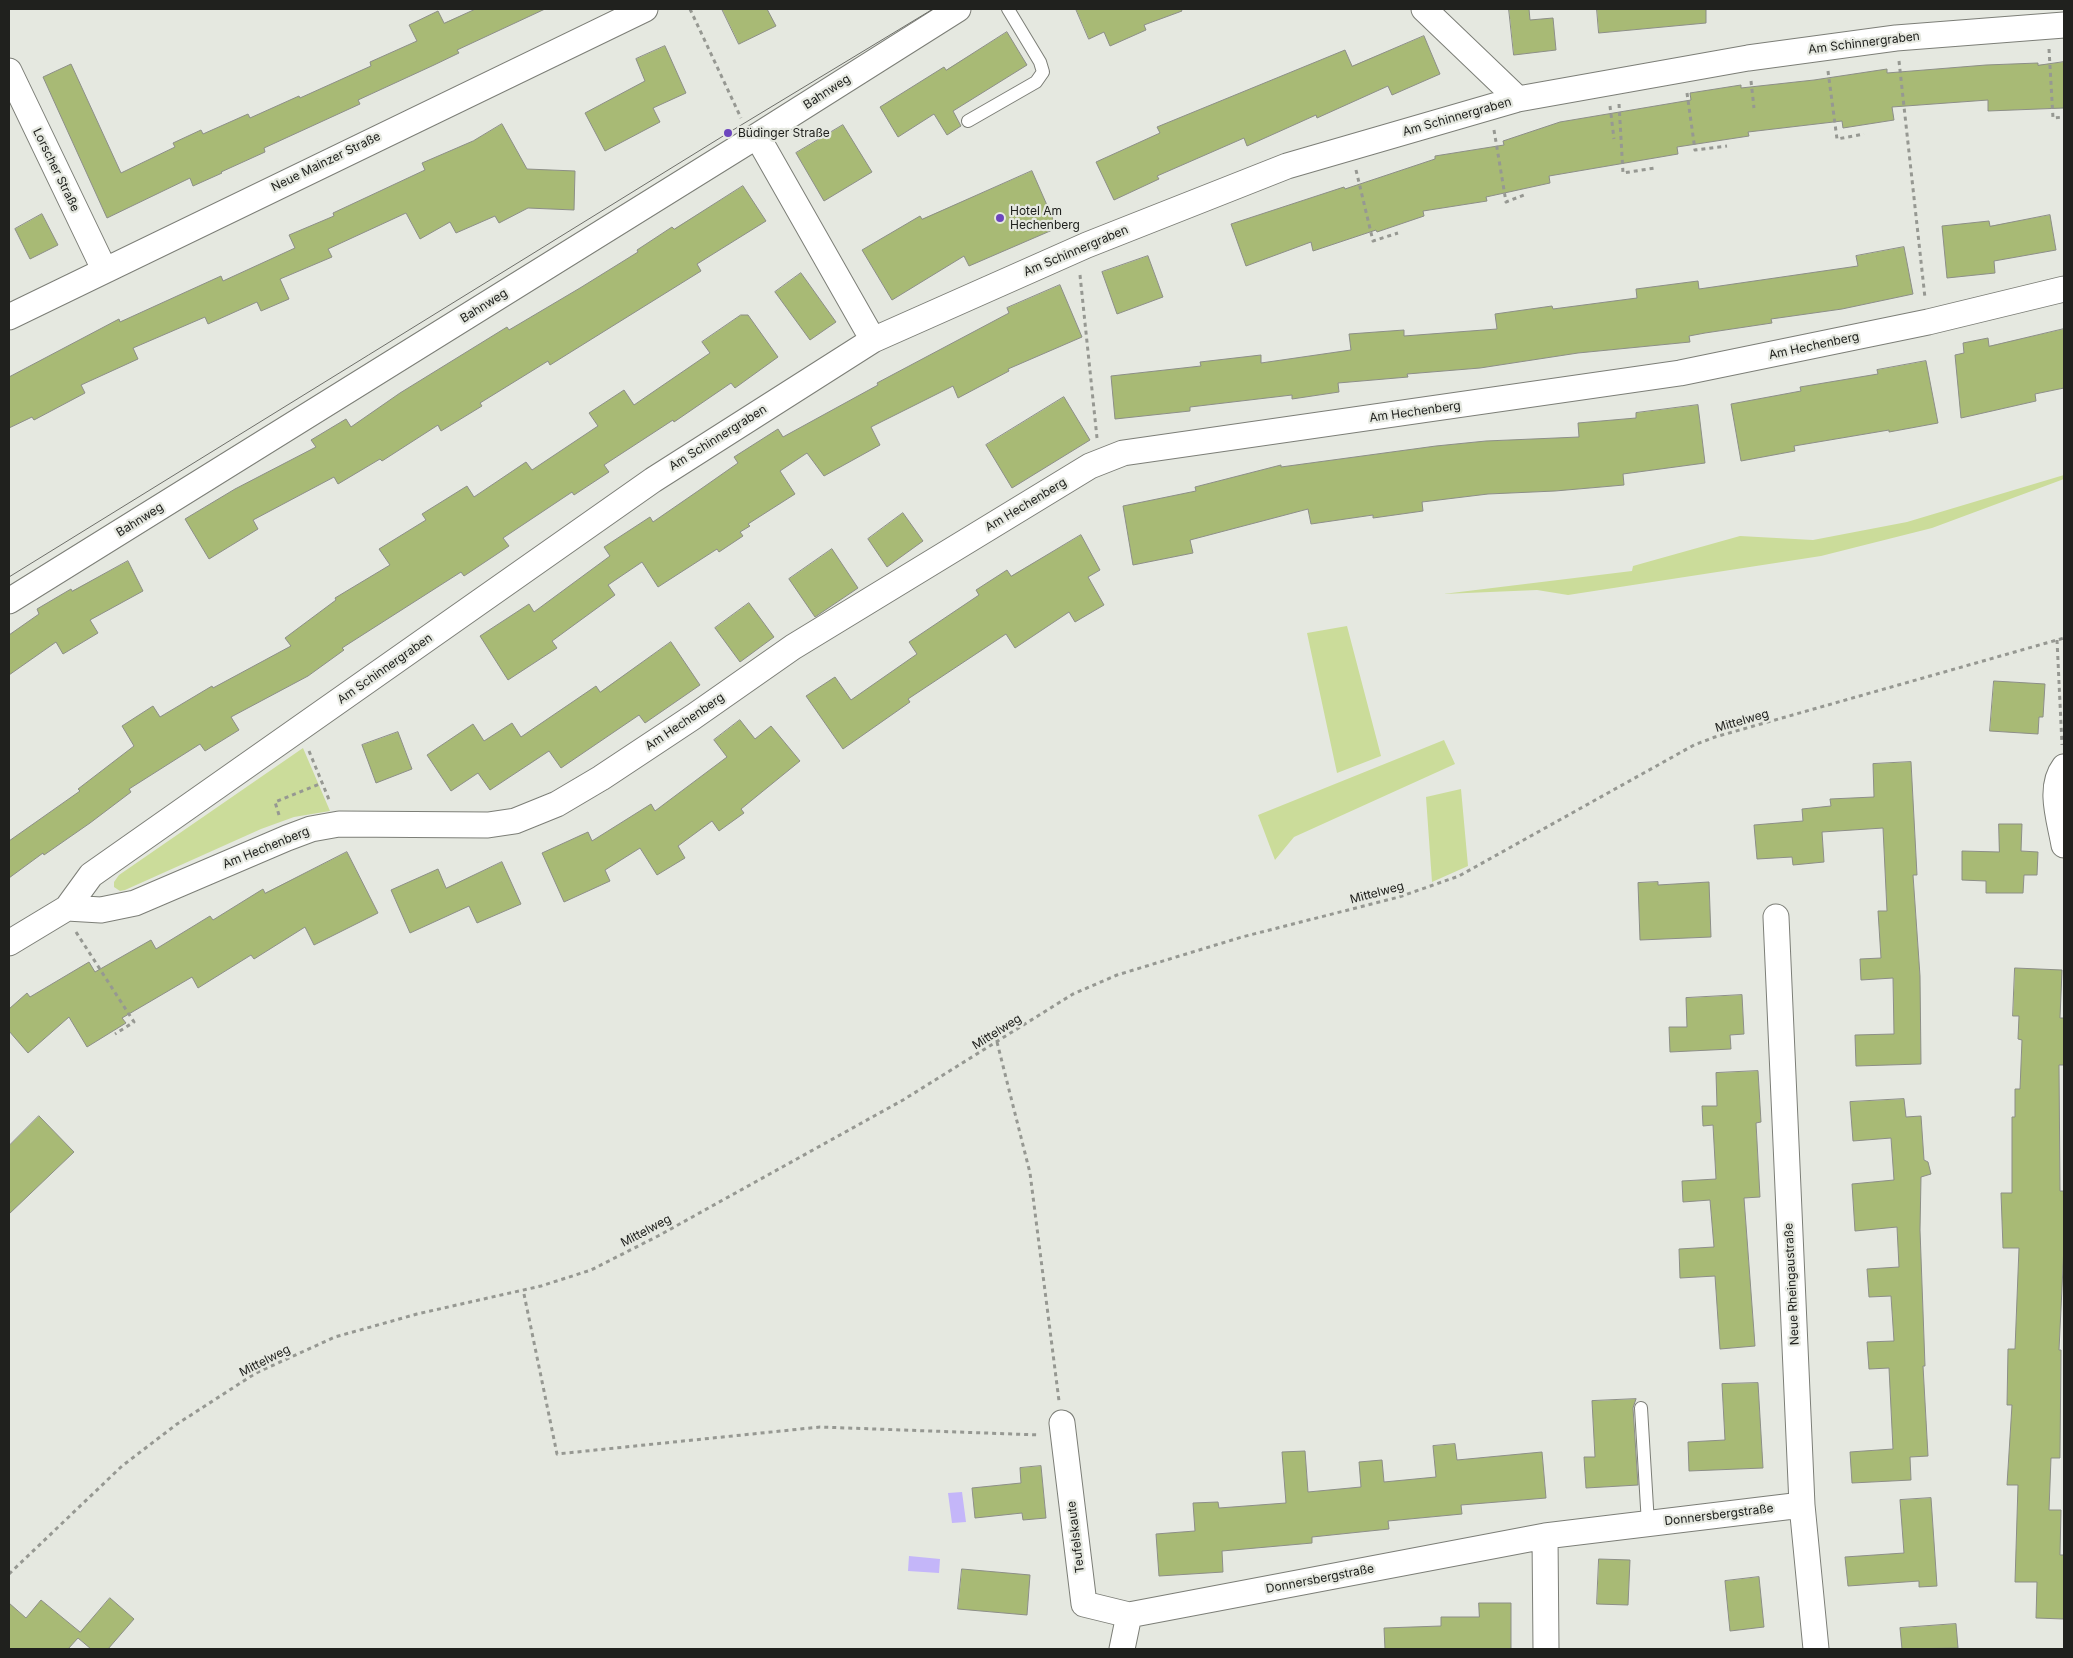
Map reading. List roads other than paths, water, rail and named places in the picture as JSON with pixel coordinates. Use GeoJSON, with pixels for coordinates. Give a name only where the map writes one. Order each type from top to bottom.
{"type":"FeatureCollection","features":[{"type":"Feature","properties":{"kind":"street","name":"Neue Mainzer Straße"},"geometry":{"type":"LineString","coordinates":[[9,317],[104,269],[645,9]]}},
{"type":"Feature","properties":{"kind":"street","name":"Bahnweg"},"geometry":{"type":"LineString","coordinates":[[9,601],[958,9]]}},
{"type":"Feature","properties":{"kind":"street","name":"Am Schinnergraben"},"geometry":{"type":"LineString","coordinates":[[1424,9],[1518,99]]}},
{"type":"Feature","properties":{"kind":"street","name":"Am Schinnergraben"},"geometry":{"type":"LineString","coordinates":[[9,943],[65,909],[91,875],[653,480],[873,340],[1077,250],[1287,166],[1518,99],[1684,70],[1896,38],[2056,26]]}},
{"type":"Feature","properties":{"kind":"street","name":"Lorscher Straße"},"geometry":{"type":"LineString","coordinates":[[9,71],[104,269]]}},
{"type":"Feature","properties":{"kind":"street"},"geometry":{"type":"LineString","coordinates":[[757,136],[873,340]]}},
{"type":"Feature","properties":{"kind":"street","name":"Am Hechenberg"},"geometry":{"type":"LineString","coordinates":[[65,909],[101,910],[135,903],[312,829],[340,824],[488,825],[515,821],[557,804],[602,778],[794,647],[1046,492],[1100,462],[1123,453],[1680,374],[1928,322],[2064,289]]}},
{"type":"Feature","properties":{"kind":"street"},"geometry":{"type":"LineString","coordinates":[[2064,768],[2055,788],[2064,845]]}},
{"type":"Feature","properties":{"kind":"street","name":"Neue Rheingaustraße"},"geometry":{"type":"LineString","coordinates":[[1776,918],[1802,1505],[1816,1649]]}},
{"type":"Feature","properties":{"kind":"street","name":"Teufelskaute"},"geometry":{"type":"LineString","coordinates":[[1063,1430],[1084,1604],[1129,1614]]}},
{"type":"Feature","properties":{"kind":"street","name":"Donnersbergstraße"},"geometry":{"type":"LineString","coordinates":[[1129,1614],[1546,1536],[1802,1505]]}},
{"type":"Feature","properties":{"kind":"street"},"geometry":{"type":"LineString","coordinates":[[1546,1536],[1546,1649]]}},
{"type":"Feature","properties":{"kind":"street"},"geometry":{"type":"LineString","coordinates":[[1122,1649],[1129,1614]]}},
{"type":"Feature","properties":{"kind":"lane"},"geometry":{"type":"LineString","coordinates":[[968,120],[1036,82],[1044,72],[1008,9]]}},
{"type":"Feature","properties":{"kind":"lane"},"geometry":{"type":"LineString","coordinates":[[1641,1408],[1648,1524]]}},
{"type":"Feature","properties":{"kind":"tram line"},"geometry":{"type":"LineString","coordinates":[[9,577],[728,133],[933,9]]}},
{"type":"Feature","properties":{"kind":"place","name":"Büdinger Straße"},"geometry":{"type":"Point","coordinates":[728,133]}},
{"type":"Feature","properties":{"kind":"place","name":"Hotel Am Hechenberg"},"geometry":{"type":"Point","coordinates":[1000,218]}}]}
